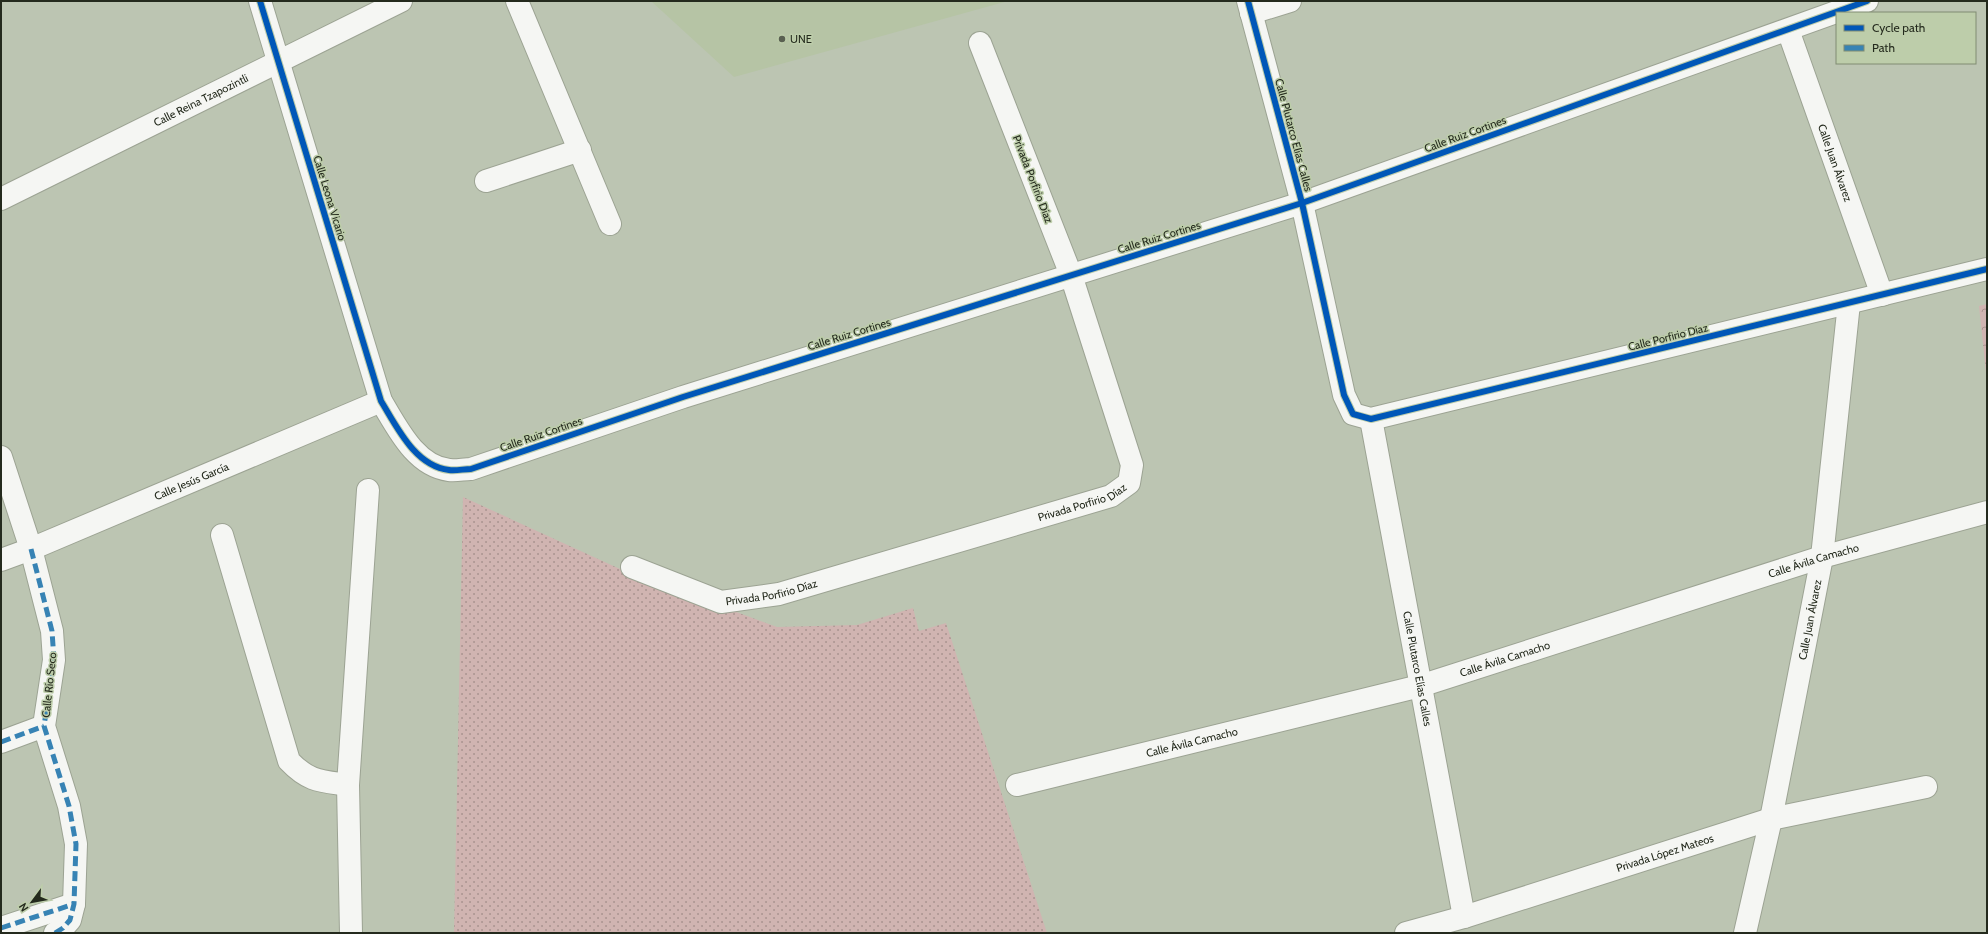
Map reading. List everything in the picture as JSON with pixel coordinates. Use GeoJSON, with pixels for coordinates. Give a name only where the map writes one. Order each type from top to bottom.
{"type":"FeatureCollection","features":[{"type":"Feature","properties":{"kind":"street","name":"Calle Leona Vicario"},"geometry":{"type":"LineString","coordinates":[[260,1],[381,401]]}},
{"type":"Feature","properties":{"kind":"street","name":"Calle Reina Tzapozintli"},"geometry":{"type":"LineString","coordinates":[[1,199],[401,1]]}},
{"type":"Feature","properties":{"kind":"street"},"geometry":{"type":"LineString","coordinates":[[517,1],[610,224]]}},
{"type":"Feature","properties":{"kind":"street"},"geometry":{"type":"LineString","coordinates":[[1250,7],[1290,1]]}},
{"type":"Feature","properties":{"kind":"street","name":"Calle Ruiz Cortines"},"geometry":{"type":"LineString","coordinates":[[1837,12],[1867,1]]}},
{"type":"Feature","properties":{"kind":"street","name":"Calle Plutarco Elías Calles"},"geometry":{"type":"LineString","coordinates":[[1250,7],[1302,203],[1344,395],[1362,417],[1420,686],[1464,917]]}},
{"type":"Feature","properties":{"kind":"street","name":"Calle Ruiz Cortines"},"geometry":{"type":"LineString","coordinates":[[381,401],[408,444],[432,466],[449,470],[470,469],[683,397],[1302,203],[1836,12]]}},
{"type":"Feature","properties":{"kind":"street","name":"Calle Juan Álvarez"},"geometry":{"type":"LineString","coordinates":[[1788,30],[1882,295]]}},
{"type":"Feature","properties":{"kind":"street","name":"Privada Porfirio Díaz"},"geometry":{"type":"LineString","coordinates":[[632,567],[721,602],[779,594],[1111,496],[1129,483],[1132,465],[1071,275],[980,43]]}},
{"type":"Feature","properties":{"kind":"street"},"geometry":{"type":"LineString","coordinates":[[486,182],[580,150]]}},
{"type":"Feature","properties":{"kind":"street","name":"Calle Porfirio Díaz"},"geometry":{"type":"LineString","coordinates":[[1362,417],[1849,303],[1987,269]]}},
{"type":"Feature","properties":{"kind":"street","name":"Calle Juan Álvarez"},"geometry":{"type":"LineString","coordinates":[[1745,933],[1771,819],[1822,557],[1849,303]]}},
{"type":"Feature","properties":{"kind":"street","name":"Calle Jesús García"},"geometry":{"type":"LineString","coordinates":[[1,560],[31,549],[381,401]]}},
{"type":"Feature","properties":{"kind":"street","name":"Calle Río Seco"},"geometry":{"type":"LineString","coordinates":[[1,457],[31,549],[52,631],[54,660],[44,726],[69,806],[76,844],[74,904],[70,920],[63,928],[55,933]]}},
{"type":"Feature","properties":{"kind":"street"},"geometry":{"type":"LineString","coordinates":[[351,933],[348,785],[368,490]]}},
{"type":"Feature","properties":{"kind":"street","name":"Calle Ávila Camacho"},"geometry":{"type":"LineString","coordinates":[[1016,785],[1420,686],[1822,557],[1987,512]]}},
{"type":"Feature","properties":{"kind":"street"},"geometry":{"type":"LineString","coordinates":[[222,535],[289,761],[301,774],[319,780],[348,785]]}},
{"type":"Feature","properties":{"kind":"street"},"geometry":{"type":"LineString","coordinates":[[1,742],[44,726]]}},
{"type":"Feature","properties":{"kind":"street","name":"Privada López Mateos"},"geometry":{"type":"LineString","coordinates":[[1406,933],[1464,917],[1771,819],[1926,788]]}},
{"type":"Feature","properties":{"kind":"street"},"geometry":{"type":"LineString","coordinates":[[1,928],[74,904]]}},
{"type":"Feature","properties":{"kind":"shaded area","name":"UNE"},"geometry":{"type":"Polygon","coordinates":[[[651,1],[1008,1],[734,77],[651,1]]]}},
{"type":"Feature","properties":{"kind":"green space"},"geometry":{"type":"Polygon","coordinates":[[[1987,304],[1987,382],[1979,306],[1987,304]]]}},
{"type":"Feature","properties":{"kind":"green space"},"geometry":{"type":"Polygon","coordinates":[[[463,497],[620,569],[777,627],[857,625],[913,608],[919,631],[946,623],[1047,933],[454,933],[463,497]]]}},
{"type":"Feature","properties":{"kind":"marked path"},"geometry":{"type":"LineString","coordinates":[[31,549],[52,631],[54,660],[44,726],[69,806],[76,844],[74,904],[70,920],[63,928],[55,933]]}},
{"type":"Feature","properties":{"kind":"marked path"},"geometry":{"type":"LineString","coordinates":[[1,742],[44,726]]}},
{"type":"Feature","properties":{"kind":"marked path"},"geometry":{"type":"LineString","coordinates":[[1,928],[74,904]]}},
{"type":"Feature","properties":{"kind":"cycle path"},"geometry":{"type":"LineString","coordinates":[[260,1],[381,401],[408,444],[426,461],[437,467],[449,470],[471,469],[683,397],[1302,203],[1836,12]]}},
{"type":"Feature","properties":{"kind":"cycle path"},"geometry":{"type":"LineString","coordinates":[[1248,1],[1302,203],[1344,395],[1353,414],[1371,419],[1987,269]]}},
{"type":"Feature","properties":{"kind":"cycle path"},"geometry":{"type":"LineString","coordinates":[[1836,12],[1867,1]]}},
{"type":"Feature","properties":{"kind":"place","name":"UNE"},"geometry":{"type":"Point","coordinates":[782,39]}}]}
